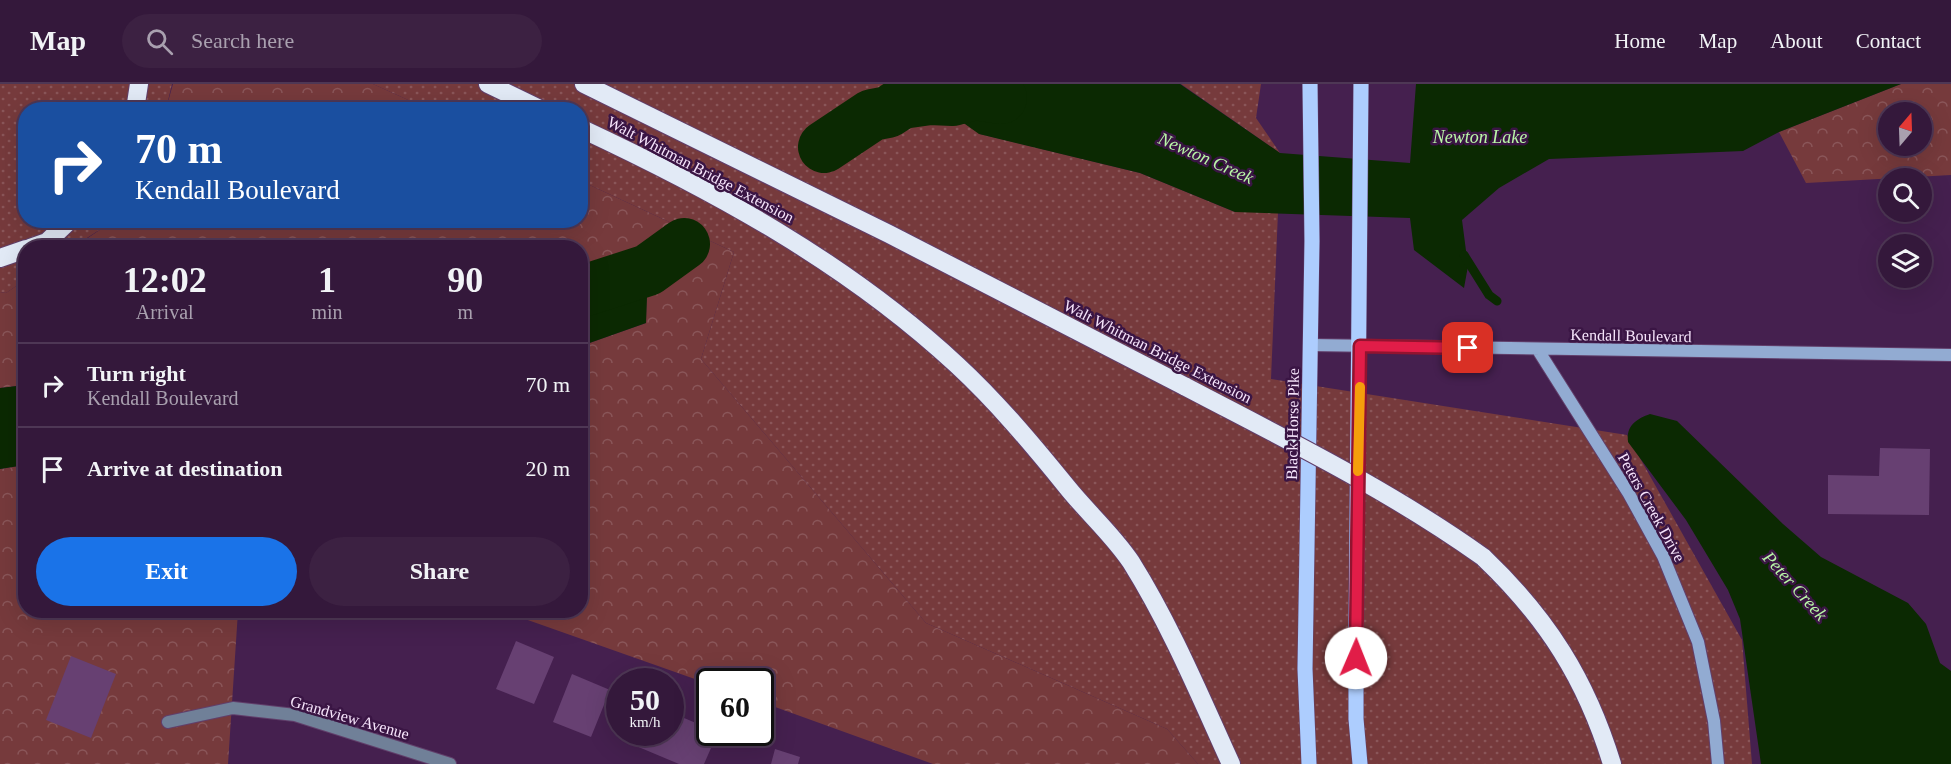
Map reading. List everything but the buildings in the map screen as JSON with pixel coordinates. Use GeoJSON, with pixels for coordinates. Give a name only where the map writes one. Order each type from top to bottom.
{"type":"FeatureCollection","features":[{"type":"Feature","properties":{"kind":"highway"},"geometry":{"type":"LineString","coordinates":[[136,102],[139,84]]}},
{"type":"Feature","properties":{"kind":"highway"},"geometry":{"type":"LineString","coordinates":[[488,84],[525,102]]}},
{"type":"Feature","properties":{"kind":"highway","name":"Walt Whitman Bridge Extension"},"geometry":{"type":"LineString","coordinates":[[584,84],[889,234],[1186,387],[1379,489],[1433,521],[1483,557],[1531,606],[1561,648],[1582,683],[1611,764]]}},
{"type":"Feature","properties":{"kind":"highway","name":"Walt Whitman Bridge Extension"},"geometry":{"type":"LineString","coordinates":[[588,132],[718,197],[779,231],[842,272],[906,321],[957,365],[997,405],[1129,560],[1165,620],[1231,764]]}},
{"type":"Feature","properties":{"kind":"highway"},"geometry":{"type":"LineString","coordinates":[[49,240],[62,228]]}},
{"type":"Feature","properties":{"kind":"highway"},"geometry":{"type":"LineString","coordinates":[[0,258],[18,252]]}},
{"type":"Feature","properties":{"kind":"main road","name":"Black Horse Pike"},"geometry":{"type":"LineString","coordinates":[[1309,764],[1305,669],[1312,241],[1310,84]]}},
{"type":"Feature","properties":{"kind":"main road"},"geometry":{"type":"LineString","coordinates":[[1360,764],[1356,661],[1361,84]]}},
{"type":"Feature","properties":{"kind":"street","name":"Kendall Boulevard"},"geometry":{"type":"LineString","coordinates":[[1311,345],[1951,355]]}},
{"type":"Feature","properties":{"kind":"street","name":"Peters Creek Drive"},"geometry":{"type":"LineString","coordinates":[[1538,350],[1629,494],[1663,556],[1698,642],[1714,721],[1718,764]]}},
{"type":"Feature","properties":{"kind":"street","name":"Grandview Avenue"},"geometry":{"type":"LineString","coordinates":[[168,722],[233,708],[295,715],[450,764]]}},
{"type":"Feature","properties":{"kind":"green space"},"geometry":{"type":"Polygon","coordinates":[[[0,84],[172,84],[168,102],[18,102],[18,228],[102,228],[84,240],[18,240],[18,285],[6,293],[0,292],[0,84]]]}},
{"type":"Feature","properties":{"kind":"green space"},"geometry":{"type":"Polygon","coordinates":[[[173,84],[373,84],[413,102],[168,102],[173,84]]]}},
{"type":"Feature","properties":{"kind":"green space"},"geometry":{"type":"Polygon","coordinates":[[[373,84],[919,84],[930,99],[980,134],[1140,173],[1235,212],[1278,212],[1271,379],[1627,435],[1742,640],[1752,764],[1198,764],[1167,729],[926,623],[701,359],[734,252],[588,184],[588,102],[413,102],[373,84]]]}},
{"type":"Feature","properties":{"kind":"green space"},"geometry":{"type":"Polygon","coordinates":[[[1181,84],[1261,84],[1256,118],[1280,153],[1181,84]]]}},
{"type":"Feature","properties":{"kind":"green space"},"geometry":{"type":"Polygon","coordinates":[[[1901,84],[1951,84],[1951,175],[1932,176],[1932,168],[1878,168],[1878,179],[1806,183],[1779,132],[1901,84]]]}},
{"type":"Feature","properties":{"kind":"green space"},"geometry":{"type":"Polygon","coordinates":[[[588,184],[734,252],[701,359],[926,623],[1167,729],[1198,764],[933,764],[774,707],[774,668],[696,668],[696,679],[684,675],[684,668],[664,668],[522,618],[588,618],[588,344],[646,323],[647,270],[588,272],[588,240],[85,240],[103,228],[588,228],[588,184]]]}},
{"type":"Feature","properties":{"kind":"green space"},"geometry":{"type":"Polygon","coordinates":[[[18,285],[18,386],[0,388],[0,292],[6,293],[18,285]]]}},
{"type":"Feature","properties":{"kind":"green space"},"geometry":{"type":"Polygon","coordinates":[[[18,466],[18,618],[238,618],[228,764],[0,764],[0,469],[18,466]]]}},
{"type":"Feature","properties":{"kind":"water","name":"Newton Lake"},"geometry":{"type":"Polygon","coordinates":[[[919,84],[1180,84],[1280,153],[1410,163],[1416,84],[1901,84],[1779,132],[1743,151],[1549,159],[1499,188],[1462,220],[1468,266],[1464,288],[1414,250],[1410,218],[1235,212],[1140,173],[979,134],[930,99],[919,84]]]}},
{"type":"Feature","properties":{"kind":"water"},"geometry":{"type":"Polygon","coordinates":[[[648,270],[646,323],[588,344],[588,272],[648,270]]]}},
{"type":"Feature","properties":{"kind":"water"},"geometry":{"type":"Polygon","coordinates":[[[18,386],[18,466],[0,469],[0,388],[18,386]]]}},
{"type":"Feature","properties":{"kind":"water"},"geometry":{"type":"Polygon","coordinates":[[[1650,414],[1677,421],[1783,524],[1821,557],[1908,603],[1926,624],[1940,663],[1951,671],[1951,764],[1761,764],[1740,619],[1728,590],[1686,520],[1628,442],[1630,427],[1640,418],[1650,414]]]}},
{"type":"Feature","properties":{"kind":"waterway","name":"Newton Creek"},"geometry":{"type":"LineString","coordinates":[[824,147],[872,115],[888,112],[902,103],[930,99],[953,100],[975,94],[1001,98]]}},
{"type":"Feature","properties":{"kind":"waterway","name":"Newton Creek"},"geometry":{"type":"LineString","coordinates":[[588,289],[648,270],[684,244]]}},
{"type":"Feature","properties":{"kind":"waterway","name":"Peter Creek"},"geometry":{"type":"LineString","coordinates":[[1464,255],[1489,295],[1497,301]]}},
{"type":"Feature","properties":{"kind":"slow traffic"},"geometry":{"type":"LineString","coordinates":[[1358,471],[1360,387]]}},
{"type":"Feature","properties":{"kind":"route"},"geometry":{"type":"LineString","coordinates":[[1356,658],[1360,346],[1468,348]]}}]}
